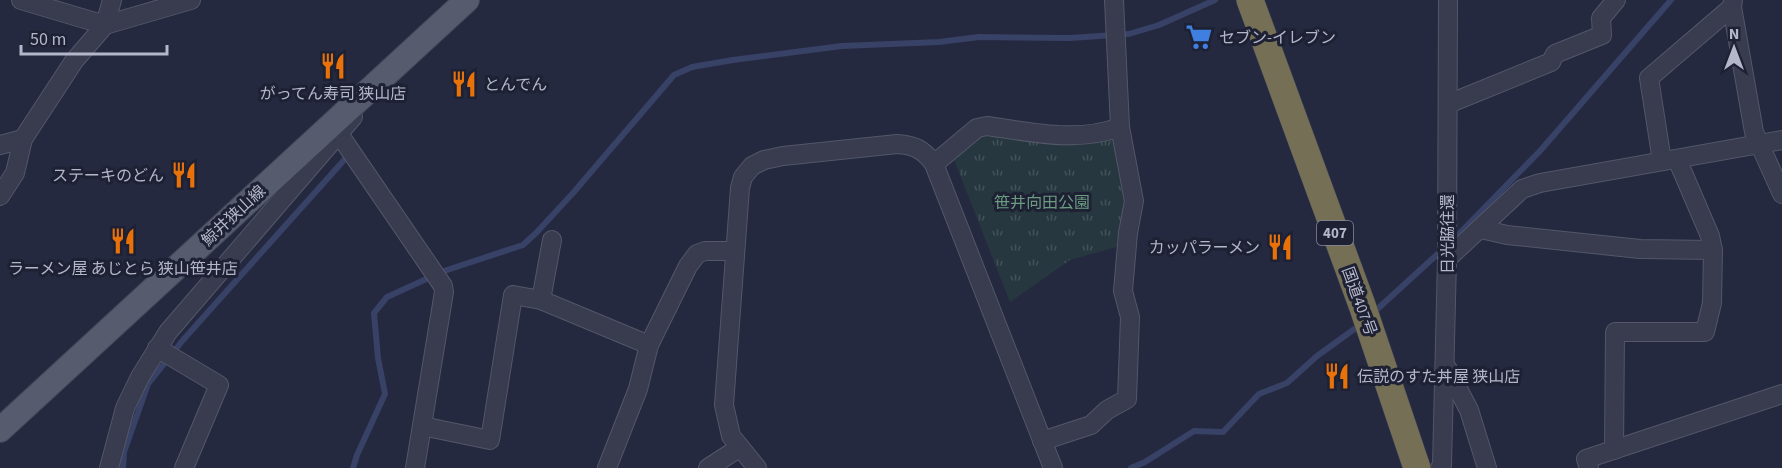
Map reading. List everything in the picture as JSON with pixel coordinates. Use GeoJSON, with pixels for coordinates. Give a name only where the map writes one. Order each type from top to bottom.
{"type":"FeatureCollection","features":[{"type":"Feature","properties":{"kind":"highway","name":"国道407号"},"geometry":{"type":"LineString","coordinates":[[1250,0],[1358,294],[1417,468]]}},
{"type":"Feature","properties":{"kind":"main road","name":"鯨井狭山線"},"geometry":{"type":"LineString","coordinates":[[0,430],[334,130],[387,74],[467,0]]}},
{"type":"Feature","properties":{"kind":"street"},"geometry":{"type":"LineString","coordinates":[[21,0],[105,25],[191,0]]}},
{"type":"Feature","properties":{"kind":"street"},"geometry":{"type":"LineString","coordinates":[[0,196],[15,172],[23,139],[74,61],[105,25],[112,0]]}},
{"type":"Feature","properties":{"kind":"street"},"geometry":{"type":"LineString","coordinates":[[1042,441],[1091,425],[1107,410],[1127,399],[1130,317],[1123,291],[1128,233],[1134,201],[1120,127],[1114,0]]}},
{"type":"Feature","properties":{"kind":"street","name":"日光脇往還"},"geometry":{"type":"LineString","coordinates":[[1440,468],[1442,465],[1446,367],[1448,0]]}},
{"type":"Feature","properties":{"kind":"street"},"geometry":{"type":"LineString","coordinates":[[1448,104],[1551,62],[1555,54],[1602,35],[1601,18],[1616,0]]}},
{"type":"Feature","properties":{"kind":"street"},"geometry":{"type":"LineString","coordinates":[[1732,3],[1754,132],[1782,194]]}},
{"type":"Feature","properties":{"kind":"street"},"geometry":{"type":"LineString","coordinates":[[1614,450],[1615,333],[1705,333],[1712,303],[1713,250],[1710,236],[1669,160],[1649,78],[1732,3]]}},
{"type":"Feature","properties":{"kind":"street"},"geometry":{"type":"LineString","coordinates":[[934,164],[977,128],[987,126],[1063,136],[1093,135],[1120,127]]}},
{"type":"Feature","properties":{"kind":"street"},"geometry":{"type":"LineString","coordinates":[[109,468],[125,408],[140,377],[166,354],[168,332],[334,130],[443,286],[444,292],[415,468]]}},
{"type":"Feature","properties":{"kind":"street"},"geometry":{"type":"LineString","coordinates":[[0,145],[23,139]]}},
{"type":"Feature","properties":{"kind":"street"},"geometry":{"type":"LineString","coordinates":[[1447,258],[1522,189],[1540,183],[1782,140]]}},
{"type":"Feature","properties":{"kind":"street"},"geometry":{"type":"LineString","coordinates":[[757,468],[730,436],[724,405],[740,188],[743,177],[752,166],[764,160],[897,144],[911,145],[925,151],[934,164],[1053,468]]}},
{"type":"Feature","properties":{"kind":"street"},"geometry":{"type":"LineString","coordinates":[[1481,229],[1508,235],[1640,249],[1713,250]]}},
{"type":"Feature","properties":{"kind":"street"},"geometry":{"type":"LineString","coordinates":[[541,300],[552,240]]}},
{"type":"Feature","properties":{"kind":"street"},"geometry":{"type":"LineString","coordinates":[[607,468],[638,389],[649,345],[688,266],[697,254],[705,251],[735,251]]}},
{"type":"Feature","properties":{"kind":"street"},"geometry":{"type":"LineString","coordinates":[[422,426],[490,440],[513,296],[541,300],[649,345]]}},
{"type":"Feature","properties":{"kind":"street"},"geometry":{"type":"LineString","coordinates":[[166,354],[219,385],[184,468]]}},
{"type":"Feature","properties":{"kind":"street"},"geometry":{"type":"LineString","coordinates":[[1446,367],[1470,410],[1487,468]]}},
{"type":"Feature","properties":{"kind":"street"},"geometry":{"type":"LineString","coordinates":[[1589,468],[1586,459],[1782,394]]}},
{"type":"Feature","properties":{"kind":"street"},"geometry":{"type":"LineString","coordinates":[[708,468],[739,448]]}},
{"type":"Feature","properties":{"kind":"green space","name":"笹井向田公園"},"geometry":{"type":"Polygon","coordinates":[[[986,133],[1112,134],[1128,201],[1120,246],[1070,260],[1010,302],[953,157],[986,133]]]}},
{"type":"Feature","properties":{"kind":"waterway"},"geometry":{"type":"LineString","coordinates":[[353,468],[385,394],[378,358],[374,313],[387,297],[444,271],[523,245],[573,193],[674,75],[692,67],[842,46],[939,42],[979,37],[1070,38],[1129,34],[1159,25],[1215,0]]}},
{"type":"Feature","properties":{"kind":"waterway"},"geometry":{"type":"LineString","coordinates":[[1452,241],[1540,151],[1671,0]]}},
{"type":"Feature","properties":{"kind":"waterway"},"geometry":{"type":"LineString","coordinates":[[123,468],[124,452],[148,384],[183,340],[345,159]]}},
{"type":"Feature","properties":{"kind":"waterway"},"geometry":{"type":"LineString","coordinates":[[1372,314],[1442,250]]}},
{"type":"Feature","properties":{"kind":"waterway"},"geometry":{"type":"LineString","coordinates":[[1131,468],[1145,462],[1194,431],[1223,432],[1259,394],[1287,383],[1317,356],[1360,325]]}},
{"type":"Feature","properties":{"kind":"place","name":"セブン-イレブン"},"geometry":{"type":"Point","coordinates":[1199,37]}},
{"type":"Feature","properties":{"kind":"place","name":"がってん寿司 狭山店"},"geometry":{"type":"Point","coordinates":[333,66]}},
{"type":"Feature","properties":{"kind":"place","name":"とんでん"},"geometry":{"type":"Point","coordinates":[464,84]}},
{"type":"Feature","properties":{"kind":"place","name":"ステーキのどん"},"geometry":{"type":"Point","coordinates":[184,175]}},
{"type":"Feature","properties":{"kind":"place","name":"ラーメン屋 あじとら 狭山笹井店"},"geometry":{"type":"Point","coordinates":[123,241]}},
{"type":"Feature","properties":{"kind":"place","name":"カッパラーメン"},"geometry":{"type":"Point","coordinates":[1280,247]}},
{"type":"Feature","properties":{"kind":"place","name":"伝説のすた丼屋 狭山店"},"geometry":{"type":"Point","coordinates":[1337,376]}}]}
